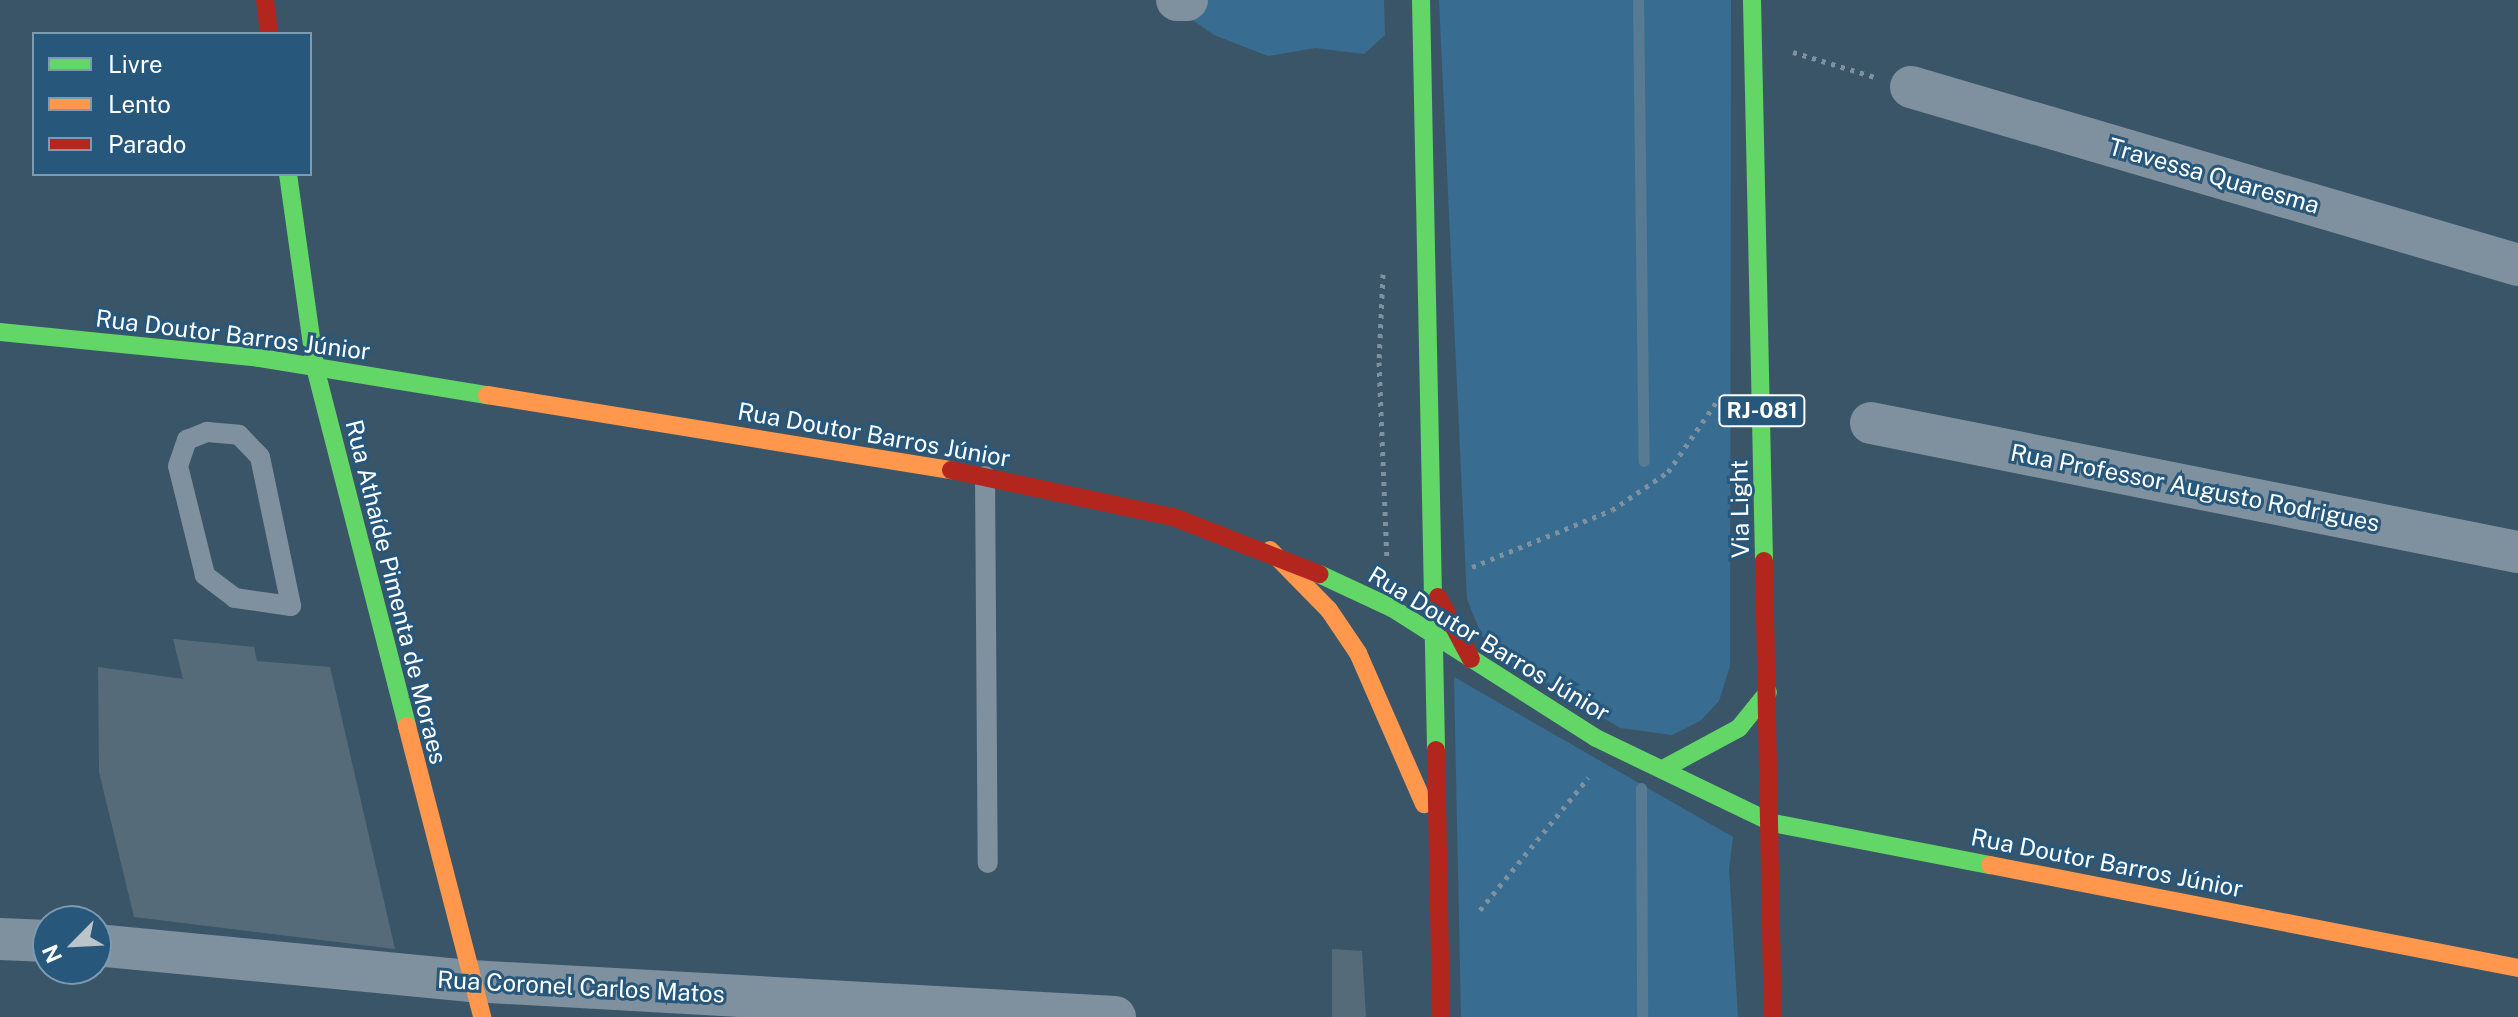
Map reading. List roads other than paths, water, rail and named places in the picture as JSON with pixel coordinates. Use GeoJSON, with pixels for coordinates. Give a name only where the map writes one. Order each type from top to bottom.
{"type":"FeatureCollection","features":[{"type":"Feature","properties":{"kind":"main road"},"geometry":{"type":"LineString","coordinates":[[265,0],[269,32]]}},
{"type":"Feature","properties":{"kind":"main road"},"geometry":{"type":"LineString","coordinates":[[1421,0],[1441,1017]]}},
{"type":"Feature","properties":{"kind":"main road","name":"Via Light"},"geometry":{"type":"LineString","coordinates":[[1752,0],[1773,823],[1773,1017]]}},
{"type":"Feature","properties":{"kind":"main road","name":"Rua Athaíde Pimenta de Moraes"},"geometry":{"type":"LineString","coordinates":[[288,176],[315,367],[476,999]]}},
{"type":"Feature","properties":{"kind":"main road","name":"Rua Doutor Barros Júnior"},"geometry":{"type":"LineString","coordinates":[[0,332],[315,367],[985,476],[1176,518],[1270,550],[1434,633],[1614,746],[1773,823],[2518,968]]}},
{"type":"Feature","properties":{"kind":"main road"},"geometry":{"type":"LineString","coordinates":[[1270,550],[1329,610],[1358,653],[1405,751],[1437,847]]}},
{"type":"Feature","properties":{"kind":"main road"},"geometry":{"type":"LineString","coordinates":[[1434,584],[1471,659]]}},
{"type":"Feature","properties":{"kind":"main road"},"geometry":{"type":"LineString","coordinates":[[1663,769],[1729,735],[1768,692]]}},
{"type":"Feature","properties":{"kind":"street"},"geometry":{"type":"LineString","coordinates":[[1177,0],[1187,0]]}},
{"type":"Feature","properties":{"kind":"street","name":"Travessa Quaresma"},"geometry":{"type":"LineString","coordinates":[[1911,87],[2518,265]]}},
{"type":"Feature","properties":{"kind":"street","name":"Rua Professor Augusto Rodrigues"},"geometry":{"type":"LineString","coordinates":[[1871,423],[2518,552]]}},
{"type":"Feature","properties":{"kind":"street"},"geometry":{"type":"LineString","coordinates":[[0,939],[32,940]]}},
{"type":"Feature","properties":{"kind":"street","name":"Rua Coronel Carlos Matos"},"geometry":{"type":"LineString","coordinates":[[112,947],[476,999],[1115,1017]]}},
{"type":"Feature","properties":{"kind":"lane"},"geometry":{"type":"LineString","coordinates":[[207,432],[239,435],[260,457],[291,606],[235,598],[205,575],[178,466],[187,440],[207,432]]}},
{"type":"Feature","properties":{"kind":"lane"},"geometry":{"type":"LineString","coordinates":[[985,476],[988,863]]}},
{"type":"Feature","properties":{"kind":"waterway"},"geometry":{"type":"LineString","coordinates":[[1638,0],[1644,461]]}},
{"type":"Feature","properties":{"kind":"waterway"},"geometry":{"type":"LineString","coordinates":[[1641,788],[1642,1017]]}}]}
